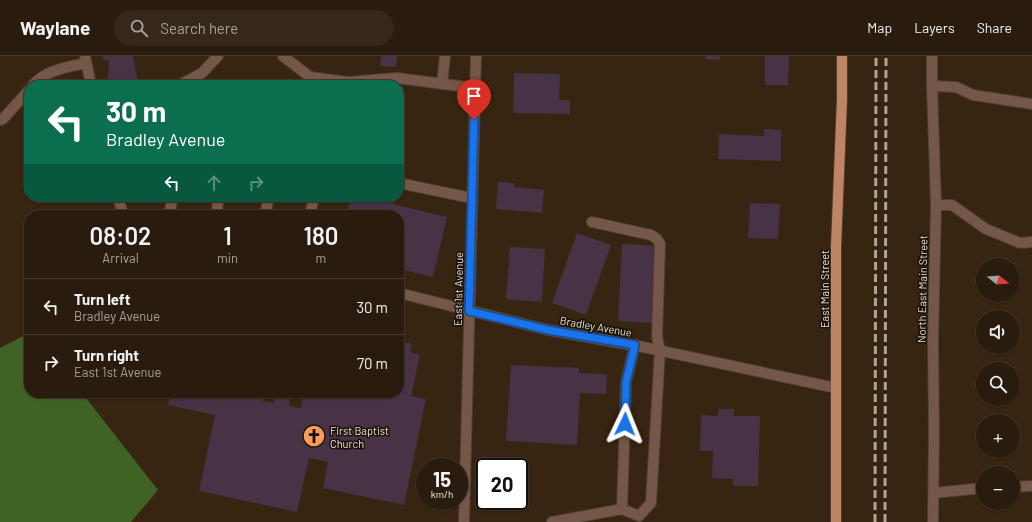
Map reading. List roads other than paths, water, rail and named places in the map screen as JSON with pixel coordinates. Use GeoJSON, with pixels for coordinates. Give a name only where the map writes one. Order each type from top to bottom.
{"type":"FeatureCollection","features":[{"type":"Feature","properties":{"kind":"main road","name":"East Main Street"},"geometry":{"type":"LineString","coordinates":[[836,522],[836,247],[842,99],[842,56]]}},
{"type":"Feature","properties":{"kind":"street"},"geometry":{"type":"LineString","coordinates":[[189,80],[202,73],[218,56]]}},
{"type":"Feature","properties":{"kind":"street"},"geometry":{"type":"LineString","coordinates":[[284,56],[310,77],[333,80]]}},
{"type":"Feature","properties":{"kind":"street"},"geometry":{"type":"LineString","coordinates":[[442,84],[445,56]]}},
{"type":"Feature","properties":{"kind":"street","name":"East 1st Avenue"},"geometry":{"type":"LineString","coordinates":[[464,522],[476,56]]}},
{"type":"Feature","properties":{"kind":"street","name":"North East Main Street"},"geometry":{"type":"LineString","coordinates":[[932,56],[936,205],[933,340],[934,522]]}},
{"type":"Feature","properties":{"kind":"street"},"geometry":{"type":"LineString","coordinates":[[38,80],[56,70],[86,59],[90,80]]}},
{"type":"Feature","properties":{"kind":"street"},"geometry":{"type":"LineString","coordinates":[[372,80],[397,78],[475,88]]}},
{"type":"Feature","properties":{"kind":"street"},"geometry":{"type":"LineString","coordinates":[[932,86],[956,87],[973,95],[1032,104]]}},
{"type":"Feature","properties":{"kind":"street"},"geometry":{"type":"LineString","coordinates":[[0,120],[24,95]]}},
{"type":"Feature","properties":{"kind":"street"},"geometry":{"type":"LineString","coordinates":[[404,183],[472,198]]}},
{"type":"Feature","properties":{"kind":"street"},"geometry":{"type":"LineString","coordinates":[[936,205],[952,205],[986,229],[1020,243],[1032,242]]}},
{"type":"Feature","properties":{"kind":"street"},"geometry":{"type":"LineString","coordinates":[[552,522],[622,509],[639,516],[651,503],[660,350],[657,337],[660,244],[657,239],[651,235],[592,222]]}},
{"type":"Feature","properties":{"kind":"street","name":"Bradley Avenue"},"geometry":{"type":"LineString","coordinates":[[404,294],[548,330],[660,350],[836,388]]}},
{"type":"Feature","properties":{"kind":"street"},"geometry":{"type":"LineString","coordinates":[[622,509],[626,382],[635,345]]}},
{"type":"Feature","properties":{"kind":"street"},"geometry":{"type":"LineString","coordinates":[[1020,487],[1032,486]]}},
{"type":"Feature","properties":{"kind":"street"},"geometry":{"type":"LineString","coordinates":[[934,493],[976,489]]}},
{"type":"Feature","properties":{"kind":"railway"},"geometry":{"type":"LineString","coordinates":[[875,522],[876,56]]}},
{"type":"Feature","properties":{"kind":"railway"},"geometry":{"type":"LineString","coordinates":[[885,522],[886,56]]}},
{"type":"Feature","properties":{"kind":"place","name":"First Baptist Church"},"geometry":{"type":"Point","coordinates":[314,436]}}]}
